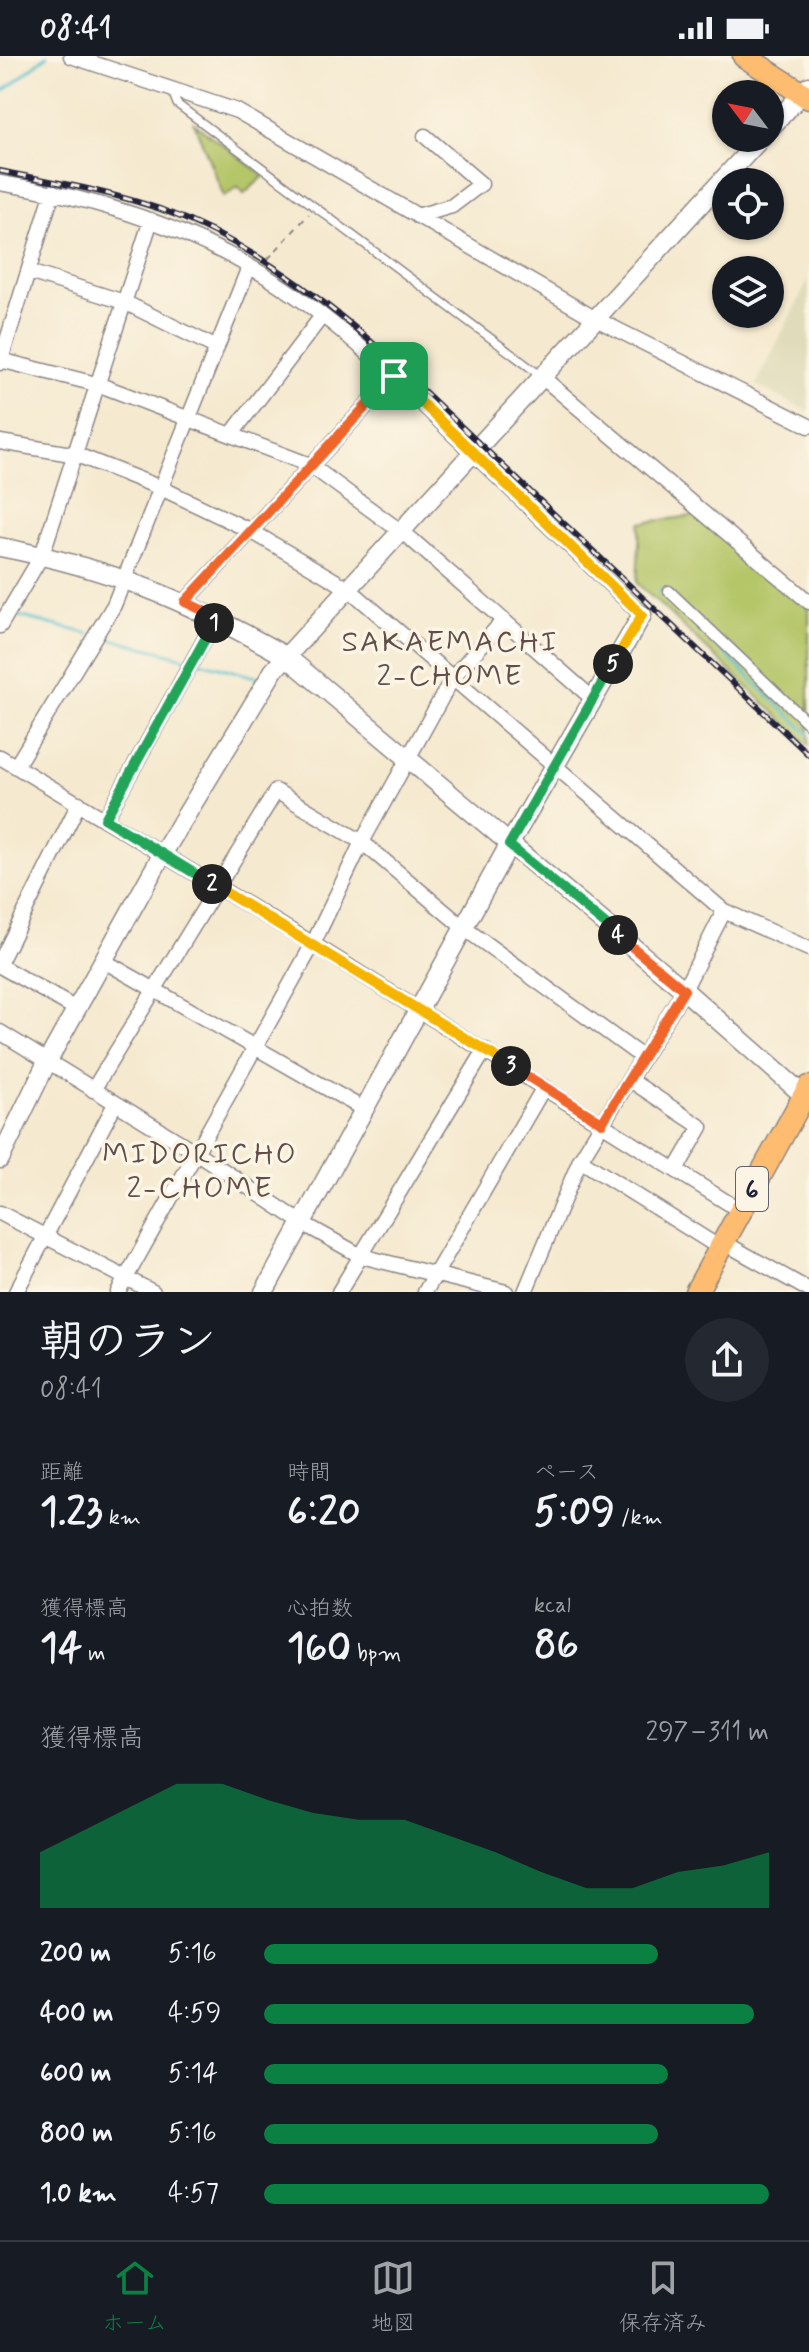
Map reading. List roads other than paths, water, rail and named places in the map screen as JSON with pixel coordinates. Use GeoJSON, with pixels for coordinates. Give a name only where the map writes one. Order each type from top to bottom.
{"type":"FeatureCollection","features":[{"type":"Feature","properties":{"kind":"main road"},"geometry":{"type":"LineString","coordinates":[[744,56],[807,92]]}},
{"type":"Feature","properties":{"kind":"main road","name":"6"},"geometry":{"type":"LineString","coordinates":[[696,1292],[807,1094]]}},
{"type":"Feature","properties":{"kind":"street"},"geometry":{"type":"LineString","coordinates":[[71,56],[237,111],[594,318],[809,426]]}},
{"type":"Feature","properties":{"kind":"street"},"geometry":{"type":"LineString","coordinates":[[784,114],[807,92]]}},
{"type":"Feature","properties":{"kind":"street"},"geometry":{"type":"LineString","coordinates":[[417,216],[452,206],[481,184],[425,136]]}},
{"type":"Feature","properties":{"kind":"street"},"geometry":{"type":"LineString","coordinates":[[0,1159],[47,1062],[163,853],[274,670],[748,152]]}},
{"type":"Feature","properties":{"kind":"street"},"geometry":{"type":"LineString","coordinates":[[0,183],[53,191],[151,220],[249,267],[322,316],[394,376],[642,615],[509,845],[264,1292]]}},
{"type":"Feature","properties":{"kind":"street"},"geometry":{"type":"LineString","coordinates":[[53,191],[0,361],[100,385],[310,465],[401,533],[593,699]]}},
{"type":"Feature","properties":{"kind":"street"},"geometry":{"type":"LineString","coordinates":[[0,626],[42,555],[100,385],[151,220]]}},
{"type":"Feature","properties":{"kind":"street"},"geometry":{"type":"LineString","coordinates":[[16,766],[114,605],[249,267]]}},
{"type":"Feature","properties":{"kind":"street"},"geometry":{"type":"LineString","coordinates":[[29,272],[124,302],[217,348]]}},
{"type":"Feature","properties":{"kind":"street"},"geometry":{"type":"LineString","coordinates":[[231,435],[322,316]]}},
{"type":"Feature","properties":{"kind":"street"},"geometry":{"type":"LineString","coordinates":[[185,602],[394,376]]}},
{"type":"Feature","properties":{"kind":"street"},"geometry":{"type":"LineString","coordinates":[[542,377],[809,602]]}},
{"type":"Feature","properties":{"kind":"street"},"geometry":{"type":"LineString","coordinates":[[0,442],[77,455],[161,488],[251,531],[349,589],[724,911],[809,949]]}},
{"type":"Feature","properties":{"kind":"street"},"geometry":{"type":"LineString","coordinates":[[0,547],[125,577],[217,617],[287,657],[807,1094]]}},
{"type":"Feature","properties":{"kind":"street"},"geometry":{"type":"LineString","coordinates":[[669,591],[809,724]]}},
{"type":"Feature","properties":{"kind":"street"},"geometry":{"type":"LineString","coordinates":[[105,819],[217,617]]}},
{"type":"Feature","properties":{"kind":"street"},"geometry":{"type":"LineString","coordinates":[[118,1292],[194,1151],[313,944],[362,842],[453,677],[503,621]]}},
{"type":"Feature","properties":{"kind":"street"},"geometry":{"type":"LineString","coordinates":[[0,757],[313,944],[741,1211]]}},
{"type":"Feature","properties":{"kind":"street"},"geometry":{"type":"LineString","coordinates":[[93,1090],[276,791],[362,842],[464,928],[642,1057]]}},
{"type":"Feature","properties":{"kind":"street"},"geometry":{"type":"LineString","coordinates":[[78,1010],[0,964],[79,803]]}},
{"type":"Feature","properties":{"kind":"street"},"geometry":{"type":"LineString","coordinates":[[525,1292],[580,1160],[684,990],[724,911]]}},
{"type":"Feature","properties":{"kind":"street"},"geometry":{"type":"LineString","coordinates":[[104,961],[365,1110]]}},
{"type":"Feature","properties":{"kind":"street"},"geometry":{"type":"LineString","coordinates":[[0,1032],[194,1151],[304,1224],[361,1256],[506,1292]]}},
{"type":"Feature","properties":{"kind":"street"},"geometry":{"type":"LineString","coordinates":[[339,1292],[485,1050]]}},
{"type":"Feature","properties":{"kind":"street"},"geometry":{"type":"LineString","coordinates":[[630,1080],[701,1127],[676,1170]]}},
{"type":"Feature","properties":{"kind":"street"},"geometry":{"type":"LineString","coordinates":[[425,1292],[544,1087]]}},
{"type":"Feature","properties":{"kind":"street"},"geometry":{"type":"LineString","coordinates":[[16,1292],[115,1104]]}},
{"type":"Feature","properties":{"kind":"street"},"geometry":{"type":"LineString","coordinates":[[580,1160],[722,1245],[809,1290]]}},
{"type":"Feature","properties":{"kind":"street"},"geometry":{"type":"LineString","coordinates":[[0,1213],[153,1292]]}},
{"type":"Feature","properties":{"kind":"lane"},"geometry":{"type":"LineString","coordinates":[[172,90],[177,104],[542,377]]}},
{"type":"Feature","properties":{"kind":"waterway"},"geometry":{"type":"LineString","coordinates":[[0,94],[47,56]]}},
{"type":"Feature","properties":{"kind":"waterway"},"geometry":{"type":"LineString","coordinates":[[658,590],[809,734]]}},
{"type":"Feature","properties":{"kind":"waterway"},"geometry":{"type":"LineString","coordinates":[[11,617],[15,615],[89,634]]}},
{"type":"Feature","properties":{"kind":"waterway"},"geometry":{"type":"LineString","coordinates":[[100,636],[189,659]]}},
{"type":"Feature","properties":{"kind":"waterway"},"geometry":{"type":"LineString","coordinates":[[197,661],[259,678]]}},
{"type":"Feature","properties":{"kind":"railway"},"geometry":{"type":"LineString","coordinates":[[0,171],[101,192],[160,209],[246,250],[300,285],[375,345],[809,755]]}},
{"type":"Feature","properties":{"kind":"district","name":"SAKAEMACHI 2-CHOME"},"geometry":{"type":"Point","coordinates":[450,658]}},
{"type":"Feature","properties":{"kind":"district","name":"MIDORICHO 2-CHOME"},"geometry":{"type":"Point","coordinates":[200,1170]}}]}
